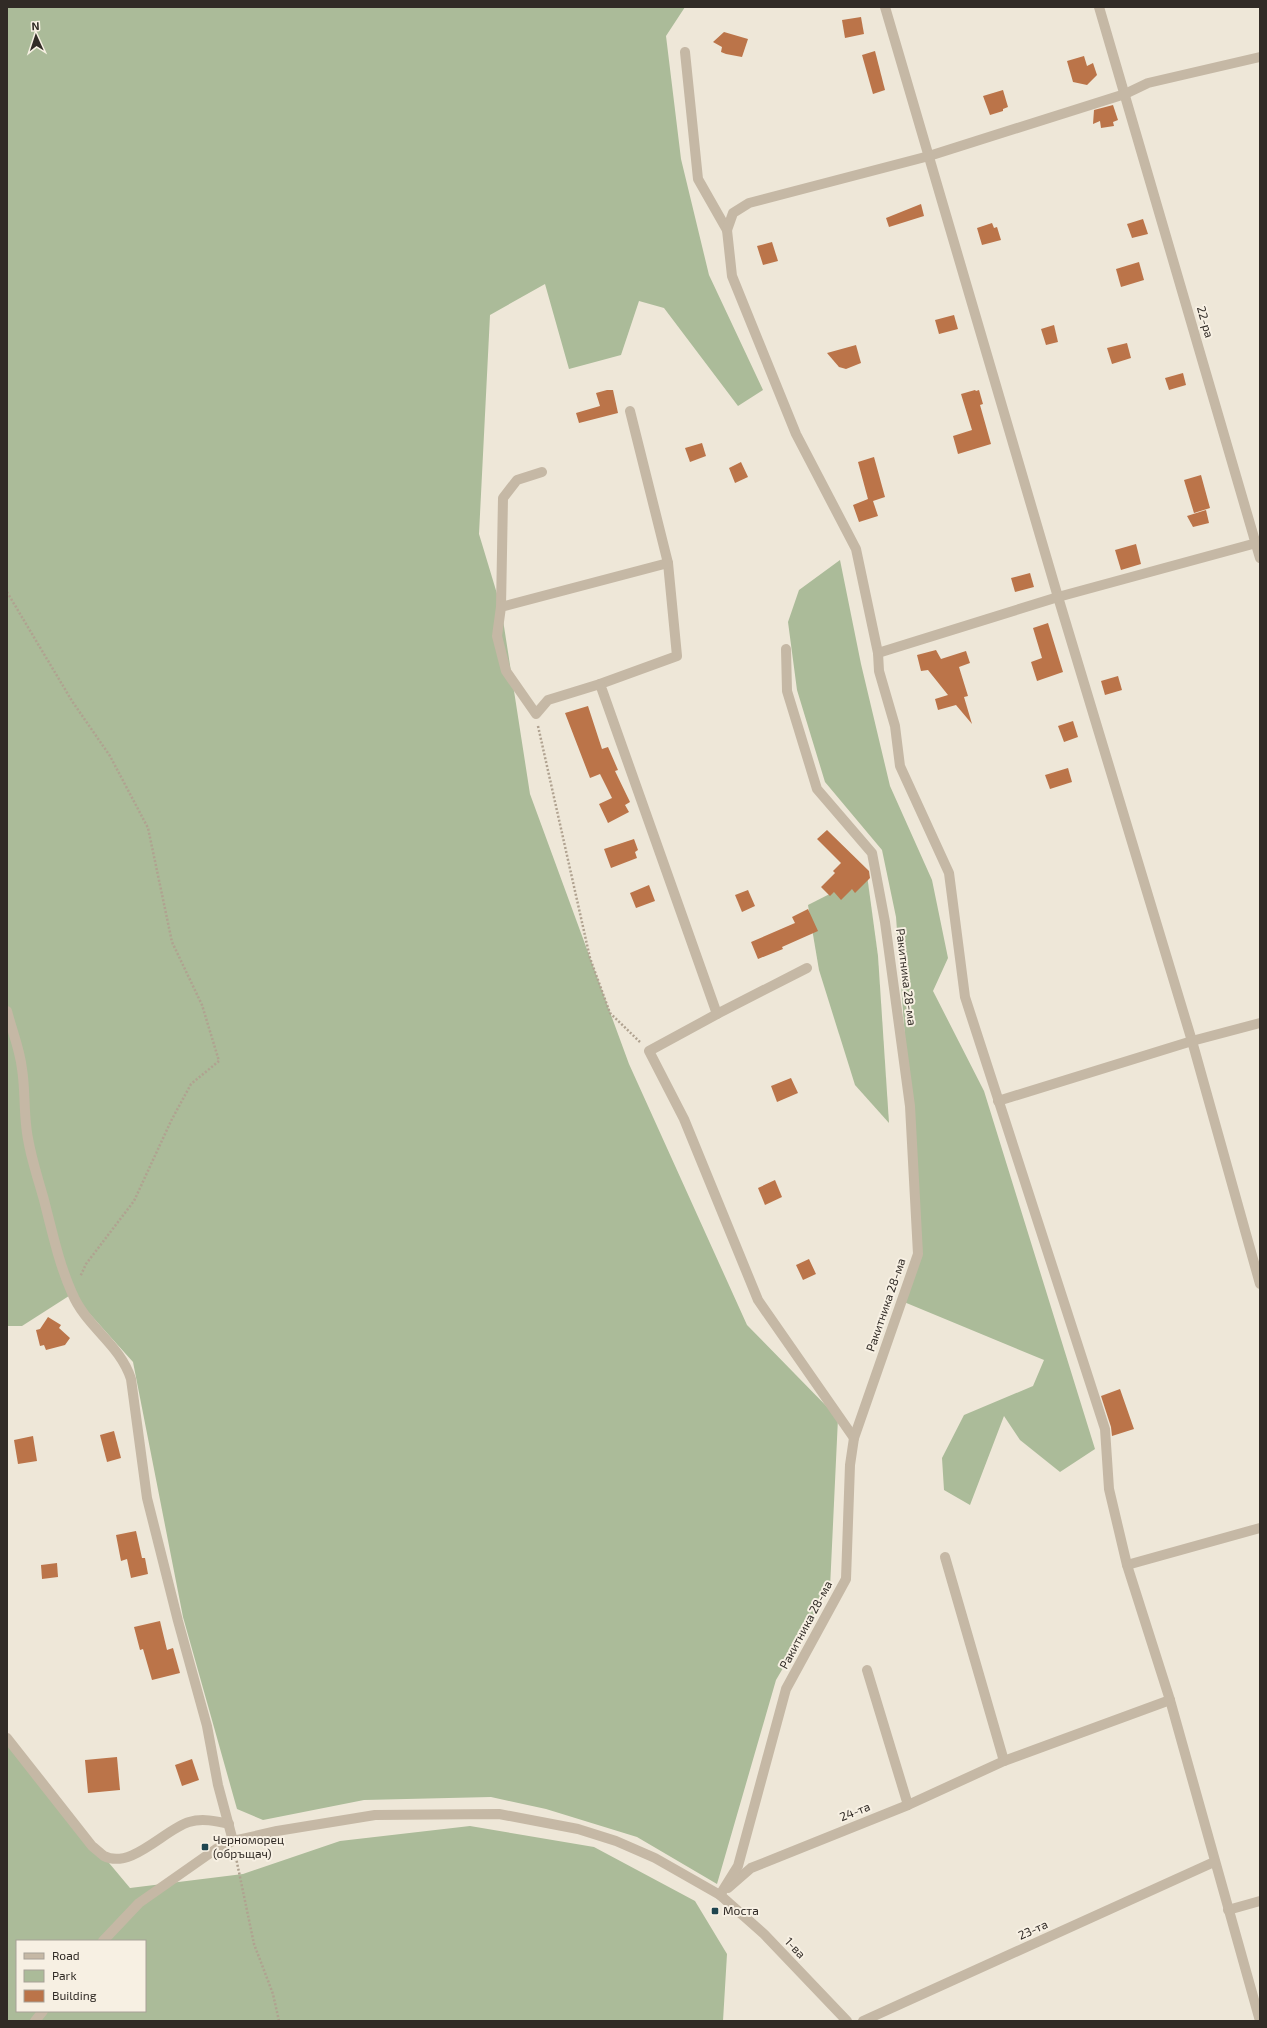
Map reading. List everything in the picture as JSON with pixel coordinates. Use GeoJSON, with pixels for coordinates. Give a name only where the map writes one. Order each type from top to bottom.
{"type":"FeatureCollection","features":[{"type":"Feature","properties":{"kind":"street"},"geometry":{"type":"LineString","coordinates":[[885,7],[1058,597],[1192,1041],[1260,1284]]}},
{"type":"Feature","properties":{"kind":"street","name":"22-ра"},"geometry":{"type":"LineString","coordinates":[[1099,7],[1258,543],[1260,558]]}},
{"type":"Feature","properties":{"kind":"street"},"geometry":{"type":"LineString","coordinates":[[685,52],[698,179],[728,230]]}},
{"type":"Feature","properties":{"kind":"street"},"geometry":{"type":"LineString","coordinates":[[1260,57],[1148,83],[1125,94],[929,156],[749,203],[733,213],[728,230],[732,276],[796,434],[856,549],[878,653],[879,671],[895,726],[900,766],[949,873],[965,997],[1105,1429],[1109,1488],[1127,1565],[1170,1700],[1214,1862],[1260,2020]]}},
{"type":"Feature","properties":{"kind":"street"},"geometry":{"type":"LineString","coordinates":[[542,472],[517,480],[503,498],[501,607],[497,636],[506,671],[536,714],[548,700],[600,684],[677,656],[668,563],[630,411]]}},
{"type":"Feature","properties":{"kind":"street"},"geometry":{"type":"LineString","coordinates":[[878,653],[1058,597],[1258,543]]}},
{"type":"Feature","properties":{"kind":"street"},"geometry":{"type":"LineString","coordinates":[[501,607],[668,563]]}},
{"type":"Feature","properties":{"kind":"street","name":"Ракитника 28-ма"},"geometry":{"type":"LineString","coordinates":[[720,1895],[738,1866],[786,1689],[846,1579],[850,1466],[854,1438],[918,1254],[910,1106],[886,922],[872,854],[817,789],[787,691],[786,649]]}},
{"type":"Feature","properties":{"kind":"street"},"geometry":{"type":"LineString","coordinates":[[600,684],[717,1014]]}},
{"type":"Feature","properties":{"kind":"street"},"geometry":{"type":"LineString","coordinates":[[808,968],[717,1014],[649,1051],[684,1119],[758,1300],[854,1438]]}},
{"type":"Feature","properties":{"kind":"street"},"geometry":{"type":"LineString","coordinates":[[7,1011],[18,1044],[22,1069],[26,1124],[34,1164],[56,1247],[72,1294],[89,1321],[119,1353],[126,1365],[131,1379],[147,1498],[178,1621],[207,1726],[218,1785],[233,1841]]}},
{"type":"Feature","properties":{"kind":"street"},"geometry":{"type":"LineString","coordinates":[[998,1101],[1192,1041],[1260,1023]]}},
{"type":"Feature","properties":{"kind":"street"},"geometry":{"type":"LineString","coordinates":[[1127,1565],[1260,1528]]}},
{"type":"Feature","properties":{"kind":"street"},"geometry":{"type":"LineString","coordinates":[[945,1557],[1004,1761]]}},
{"type":"Feature","properties":{"kind":"street"},"geometry":{"type":"LineString","coordinates":[[867,1670],[908,1805]]}},
{"type":"Feature","properties":{"kind":"street","name":"24-та"},"geometry":{"type":"LineString","coordinates":[[720,1895],[751,1868],[908,1805],[1004,1761],[1170,1700]]}},
{"type":"Feature","properties":{"kind":"street"},"geometry":{"type":"LineString","coordinates":[[7,1738],[92,1846],[105,1856],[116,1858],[127,1857],[142,1850],[172,1830],[190,1822],[204,1820],[229,1824]]}},
{"type":"Feature","properties":{"kind":"street","name":"1-ва"},"geometry":{"type":"LineString","coordinates":[[105,1940],[139,1903],[216,1849],[233,1841],[277,1831],[375,1815],[499,1814],[578,1829],[616,1841],[655,1858],[720,1895],[764,1934],[848,2021]]}},
{"type":"Feature","properties":{"kind":"street","name":"23-та"},"geometry":{"type":"LineString","coordinates":[[863,2021],[1214,1862]]}},
{"type":"Feature","properties":{"kind":"street"},"geometry":{"type":"LineString","coordinates":[[1228,1910],[1260,1901]]}},
{"type":"Feature","properties":{"kind":"street"},"geometry":{"type":"LineString","coordinates":[[35,2021],[42,2012]]}},
{"type":"Feature","properties":{"kind":"path"},"geometry":{"type":"LineString","coordinates":[[7,592],[72,701],[110,756],[148,828],[172,942],[202,1005],[219,1061],[191,1084],[171,1121],[134,1201],[86,1264],[72,1294]]}},
{"type":"Feature","properties":{"kind":"path"},"geometry":{"type":"LineString","coordinates":[[536,714],[590,958],[610,1013],[649,1051]]}},
{"type":"Feature","properties":{"kind":"path"},"geometry":{"type":"LineString","coordinates":[[233,1841],[254,1944],[273,1994],[279,2021]]}},
{"type":"Feature","properties":{"kind":"green space"},"geometry":{"type":"Polygon","coordinates":[[[7,7],[685,7],[666,36],[681,159],[709,275],[763,390],[738,406],[664,308],[639,301],[621,355],[569,369],[545,284],[490,315],[479,534],[501,607],[530,794],[629,1064],[747,1325],[838,1418],[830,1588],[776,1680],[717,1884],[637,1837],[546,1809],[491,1797],[364,1800],[263,1820],[237,1809],[183,1617],[133,1362],[72,1294],[22,1326],[7,1326],[7,7]]]}},
{"type":"Feature","properties":{"kind":"green space"},"geometry":{"type":"Polygon","coordinates":[[[840,560],[861,664],[890,786],[932,880],[948,958],[933,991],[984,1091],[1095,1449],[1060,1472],[1020,1440],[1004,1416],[970,1505],[944,1490],[942,1458],[964,1415],[1033,1386],[1044,1360],[904,1302],[921,1255],[896,917],[882,850],[825,782],[797,690],[788,622],[799,590],[840,560]]]}},
{"type":"Feature","properties":{"kind":"green space"},"geometry":{"type":"Polygon","coordinates":[[[867,875],[878,956],[889,1123],[855,1085],[819,970],[808,905],[867,875]]]}},
{"type":"Feature","properties":{"kind":"green space"},"geometry":{"type":"Polygon","coordinates":[[[7,1741],[130,1888],[243,1874],[340,1841],[470,1826],[594,1847],[695,1901],[727,1954],[723,2021],[7,2021],[7,1741]]]}},
{"type":"Feature","properties":{"kind":"building"},"geometry":{"type":"Polygon","coordinates":[[[861,17],[864,34],[845,38],[842,20],[861,17]]]}},
{"type":"Feature","properties":{"kind":"building"},"geometry":{"type":"Polygon","coordinates":[[[724,32],[748,39],[742,57],[721,52],[722,47],[713,42],[724,32]]]}},
{"type":"Feature","properties":{"kind":"building"},"geometry":{"type":"Polygon","coordinates":[[[875,51],[885,90],[873,94],[862,55],[875,51]]]}},
{"type":"Feature","properties":{"kind":"building"},"geometry":{"type":"Polygon","coordinates":[[[1084,56],[1087,66],[1093,63],[1097,75],[1087,85],[1073,82],[1067,61],[1084,56]]]}},
{"type":"Feature","properties":{"kind":"building"},"geometry":{"type":"Polygon","coordinates":[[[1003,90],[1008,107],[1003,109],[1003,111],[990,115],[983,96],[1003,90]]]}},
{"type":"Feature","properties":{"kind":"building"},"geometry":{"type":"Polygon","coordinates":[[[1113,105],[1118,120],[1113,122],[1114,126],[1101,128],[1100,121],[1093,124],[1094,110],[1113,105]]]}},
{"type":"Feature","properties":{"kind":"building"},"geometry":{"type":"Polygon","coordinates":[[[921,204],[924,216],[889,227],[886,218],[921,204]]]}},
{"type":"Feature","properties":{"kind":"building"},"geometry":{"type":"Polygon","coordinates":[[[1143,219],[1148,234],[1132,238],[1127,224],[1143,219]]]}},
{"type":"Feature","properties":{"kind":"building"},"geometry":{"type":"Polygon","coordinates":[[[992,223],[994,228],[997,227],[1001,240],[982,245],[977,228],[992,223]]]}},
{"type":"Feature","properties":{"kind":"building"},"geometry":{"type":"Polygon","coordinates":[[[772,242],[778,261],[763,265],[757,246],[772,242]]]}},
{"type":"Feature","properties":{"kind":"building"},"geometry":{"type":"Polygon","coordinates":[[[1139,262],[1144,280],[1121,287],[1116,269],[1139,262]]]}},
{"type":"Feature","properties":{"kind":"building"},"geometry":{"type":"Polygon","coordinates":[[[954,315],[958,329],[939,334],[935,320],[954,315]]]}},
{"type":"Feature","properties":{"kind":"building"},"geometry":{"type":"Polygon","coordinates":[[[1054,325],[1058,342],[1046,345],[1041,329],[1054,325]]]}},
{"type":"Feature","properties":{"kind":"building"},"geometry":{"type":"Polygon","coordinates":[[[1127,343],[1131,358],[1112,364],[1107,348],[1127,343]]]}},
{"type":"Feature","properties":{"kind":"building"},"geometry":{"type":"Polygon","coordinates":[[[856,345],[861,363],[846,369],[839,367],[827,353],[856,345]]]}},
{"type":"Feature","properties":{"kind":"building"},"geometry":{"type":"Polygon","coordinates":[[[1183,373],[1186,385],[1169,390],[1165,378],[1183,373]]]}},
{"type":"Feature","properties":{"kind":"building"},"geometry":{"type":"Polygon","coordinates":[[[613,390],[618,413],[579,423],[576,413],[600,406],[596,393],[613,390]]]}},
{"type":"Feature","properties":{"kind":"building"},"geometry":{"type":"Polygon","coordinates":[[[979,390],[983,404],[980,405],[991,444],[958,454],[953,436],[972,430],[961,394],[979,390]]]}},
{"type":"Feature","properties":{"kind":"building"},"geometry":{"type":"Polygon","coordinates":[[[702,443],[706,456],[690,462],[685,448],[702,443]]]}},
{"type":"Feature","properties":{"kind":"building"},"geometry":{"type":"Polygon","coordinates":[[[874,457],[885,497],[873,501],[878,516],[859,522],[853,505],[868,499],[858,462],[874,457]]]}},
{"type":"Feature","properties":{"kind":"building"},"geometry":{"type":"Polygon","coordinates":[[[741,462],[748,477],[735,483],[729,468],[741,462]]]}},
{"type":"Feature","properties":{"kind":"building"},"geometry":{"type":"Polygon","coordinates":[[[1201,475],[1210,508],[1194,513],[1184,480],[1201,475]]]}},
{"type":"Feature","properties":{"kind":"building"},"geometry":{"type":"Polygon","coordinates":[[[1206,510],[1209,523],[1193,527],[1187,516],[1206,510]]]}},
{"type":"Feature","properties":{"kind":"building"},"geometry":{"type":"Polygon","coordinates":[[[1136,544],[1141,564],[1121,570],[1115,550],[1136,544]]]}},
{"type":"Feature","properties":{"kind":"building"},"geometry":{"type":"Polygon","coordinates":[[[1030,573],[1034,587],[1015,592],[1011,578],[1030,573]]]}},
{"type":"Feature","properties":{"kind":"building"},"geometry":{"type":"Polygon","coordinates":[[[1048,623],[1063,672],[1037,681],[1031,662],[1042,658],[1033,628],[1048,623]]]}},
{"type":"Feature","properties":{"kind":"building"},"geometry":{"type":"Polygon","coordinates":[[[936,650],[941,659],[966,651],[970,663],[959,667],[968,696],[964,697],[972,724],[956,705],[938,710],[935,699],[948,695],[928,670],[921,671],[917,655],[936,650]]]}},
{"type":"Feature","properties":{"kind":"building"},"geometry":{"type":"Polygon","coordinates":[[[1118,676],[1122,690],[1105,695],[1101,681],[1118,676]]]}},
{"type":"Feature","properties":{"kind":"building"},"geometry":{"type":"Polygon","coordinates":[[[588,706],[602,749],[608,747],[618,770],[615,771],[630,802],[625,805],[629,812],[608,823],[599,804],[612,798],[600,774],[590,778],[565,713],[588,706]]]}},
{"type":"Feature","properties":{"kind":"building"},"geometry":{"type":"Polygon","coordinates":[[[1073,721],[1078,737],[1064,742],[1058,726],[1073,721]]]}},
{"type":"Feature","properties":{"kind":"building"},"geometry":{"type":"Polygon","coordinates":[[[1068,768],[1072,782],[1050,789],[1045,775],[1068,768]]]}},
{"type":"Feature","properties":{"kind":"building"},"geometry":{"type":"Polygon","coordinates":[[[827,830],[869,871],[870,878],[855,893],[852,889],[841,900],[834,892],[830,896],[821,887],[835,873],[833,871],[841,863],[817,839],[827,830]]]}},
{"type":"Feature","properties":{"kind":"building"},"geometry":{"type":"Polygon","coordinates":[[[634,839],[638,850],[635,852],[637,858],[611,868],[604,849],[634,839]]]}},
{"type":"Feature","properties":{"kind":"building"},"geometry":{"type":"Polygon","coordinates":[[[649,885],[655,901],[636,908],[630,893],[649,885]]]}},
{"type":"Feature","properties":{"kind":"building"},"geometry":{"type":"Polygon","coordinates":[[[748,890],[755,906],[742,912],[735,895],[748,890]]]}},
{"type":"Feature","properties":{"kind":"building"},"geometry":{"type":"Polygon","coordinates":[[[808,909],[818,931],[782,947],[783,949],[758,959],[751,942],[795,923],[792,917],[808,909]]]}},
{"type":"Feature","properties":{"kind":"building"},"geometry":{"type":"Polygon","coordinates":[[[791,1078],[798,1093],[777,1102],[771,1086],[791,1078]]]}},
{"type":"Feature","properties":{"kind":"building"},"geometry":{"type":"Polygon","coordinates":[[[775,1180],[782,1197],[765,1205],[758,1188],[775,1180]]]}},
{"type":"Feature","properties":{"kind":"building"},"geometry":{"type":"Polygon","coordinates":[[[809,1259],[816,1274],[803,1280],[796,1265],[809,1259]]]}},
{"type":"Feature","properties":{"kind":"building"},"geometry":{"type":"Polygon","coordinates":[[[48,1317],[61,1325],[59,1328],[70,1338],[65,1345],[46,1350],[44,1345],[40,1346],[36,1330],[40,1329],[48,1317]]]}},
{"type":"Feature","properties":{"kind":"building"},"geometry":{"type":"Polygon","coordinates":[[[1120,1389],[1134,1429],[1112,1436],[1111,1427],[1101,1396],[1120,1389]]]}},
{"type":"Feature","properties":{"kind":"building"},"geometry":{"type":"Polygon","coordinates":[[[114,1431],[121,1458],[107,1462],[100,1435],[114,1431]]]}},
{"type":"Feature","properties":{"kind":"building"},"geometry":{"type":"Polygon","coordinates":[[[33,1436],[37,1461],[18,1464],[14,1440],[33,1436]]]}},
{"type":"Feature","properties":{"kind":"building"},"geometry":{"type":"Polygon","coordinates":[[[136,1531],[142,1558],[145,1558],[148,1574],[131,1578],[127,1559],[121,1561],[116,1535],[136,1531]]]}},
{"type":"Feature","properties":{"kind":"building"},"geometry":{"type":"Polygon","coordinates":[[[57,1563],[58,1577],[42,1579],[41,1565],[57,1563]]]}},
{"type":"Feature","properties":{"kind":"building"},"geometry":{"type":"Polygon","coordinates":[[[160,1621],[167,1650],[173,1648],[180,1673],[152,1680],[143,1649],[140,1650],[134,1627],[160,1621]]]}},
{"type":"Feature","properties":{"kind":"building"},"geometry":{"type":"Polygon","coordinates":[[[117,1757],[120,1790],[88,1793],[85,1760],[117,1757]]]}},
{"type":"Feature","properties":{"kind":"building"},"geometry":{"type":"Polygon","coordinates":[[[192,1759],[199,1780],[182,1786],[175,1765],[192,1759]]]}},
{"type":"Feature","properties":{"kind":"place","name":"Черноморец (обръщач)"},"geometry":{"type":"Point","coordinates":[205,1847]}},
{"type":"Feature","properties":{"kind":"place","name":"Моста"},"geometry":{"type":"Point","coordinates":[715,1911]}}]}
